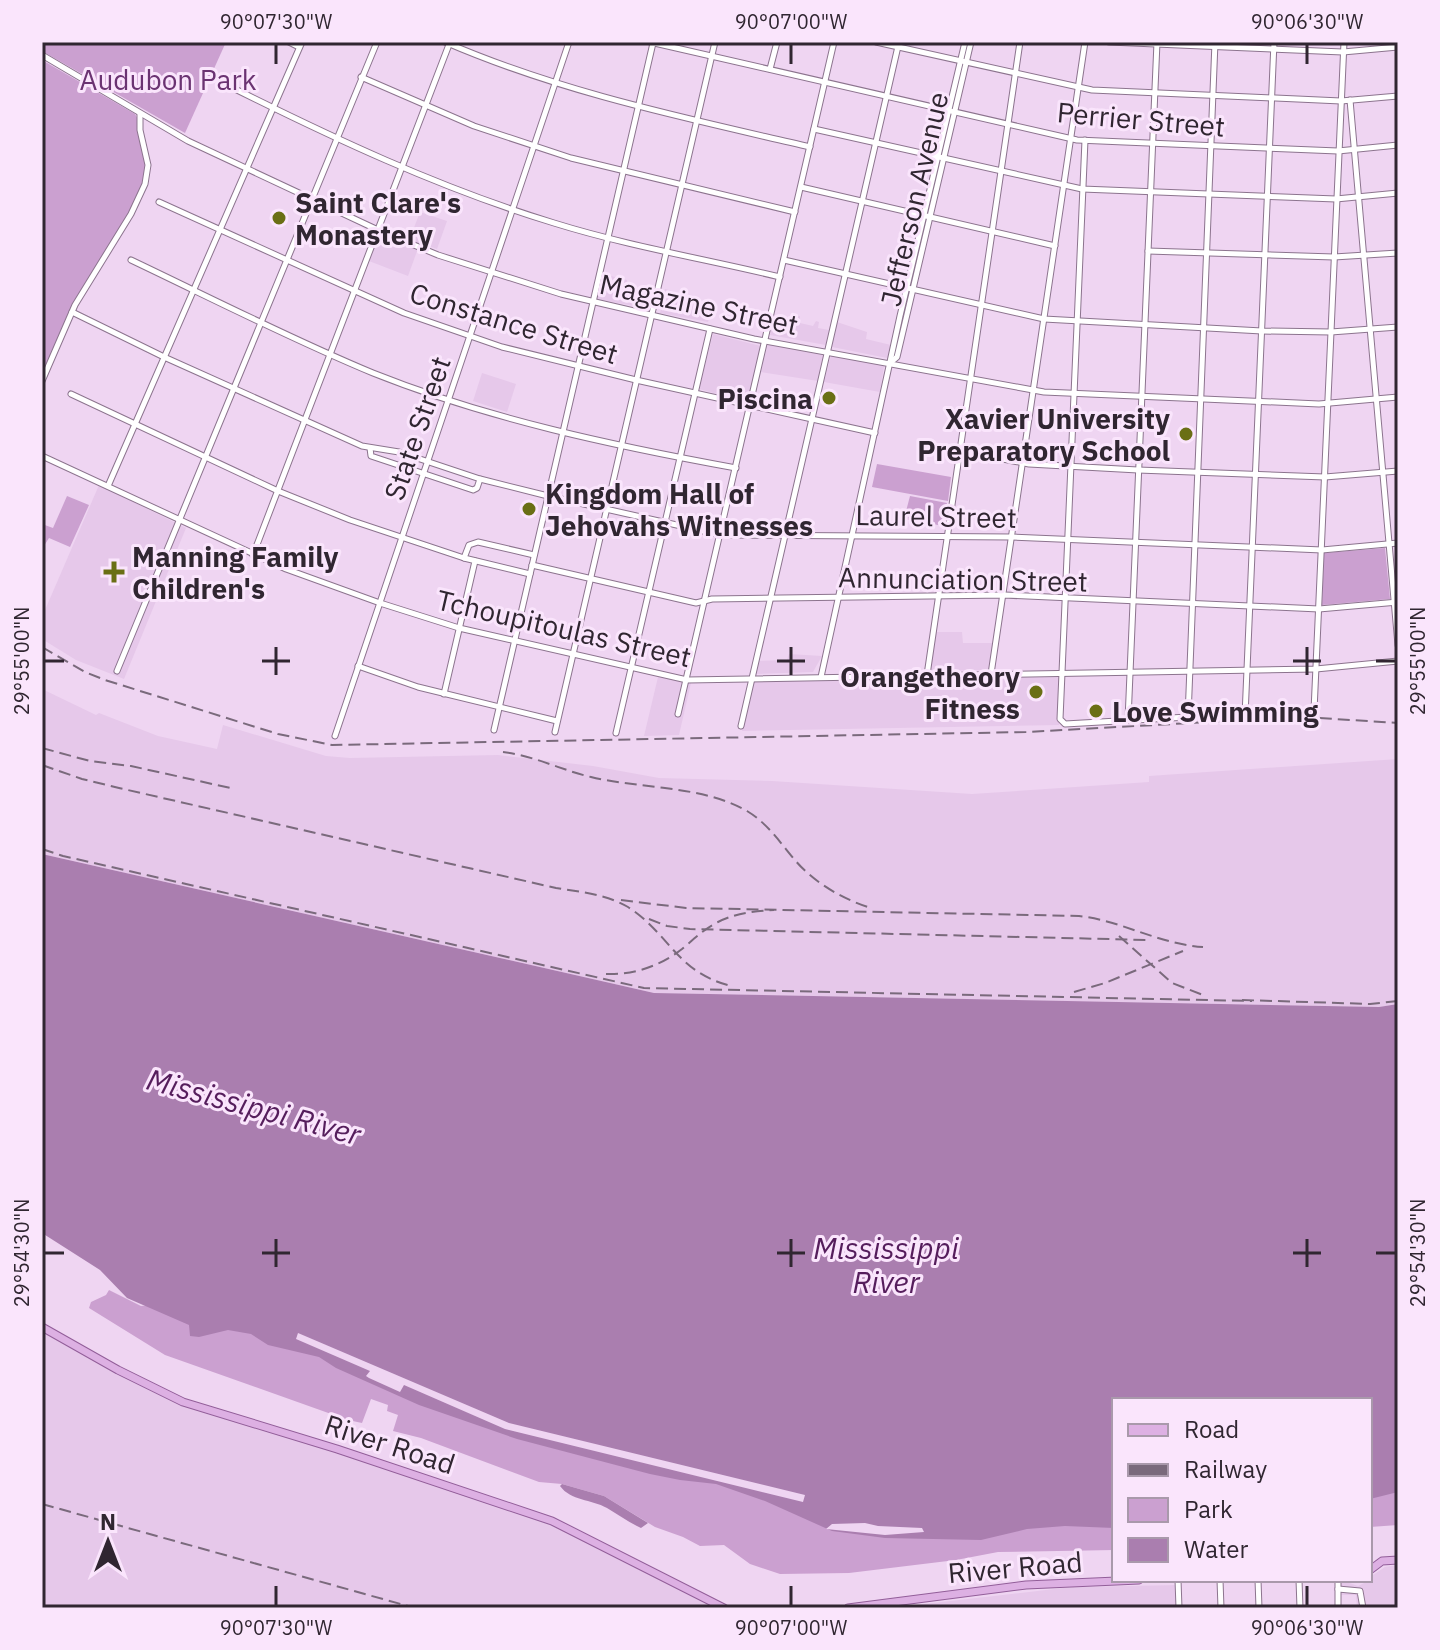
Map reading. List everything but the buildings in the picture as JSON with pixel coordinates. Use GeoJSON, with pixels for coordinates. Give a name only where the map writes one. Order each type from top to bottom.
{"type":"FeatureCollection","features":[{"type":"Feature","properties":{"kind":"main road","name":"River Road"},"geometry":{"type":"LineString","coordinates":[[42,1327],[183,1402],[335,1448],[552,1521],[724,1608]]}},
{"type":"Feature","properties":{"kind":"main road"},"geometry":{"type":"LineString","coordinates":[[1372,1568],[1382,1561],[1398,1560]]}},
{"type":"Feature","properties":{"kind":"main road","name":"River Road"},"geometry":{"type":"LineString","coordinates":[[848,1608],[1026,1585],[1112,1581]]}},
{"type":"Feature","properties":{"kind":"street"},"geometry":{"type":"LineString","coordinates":[[108,486],[301,45],[289,42]]}},
{"type":"Feature","properties":{"kind":"street"},"geometry":{"type":"LineString","coordinates":[[117,671],[377,42]]}},
{"type":"Feature","properties":{"kind":"street","name":"State Street"},"geometry":{"type":"LineString","coordinates":[[335,736],[569,42]]}},
{"type":"Feature","properties":{"kind":"street"},"geometry":{"type":"LineString","coordinates":[[494,730],[652,42]]}},
{"type":"Feature","properties":{"kind":"street","name":"Perrier Street"},"geometry":{"type":"LineString","coordinates":[[652,42],[1070,138],[1338,151],[1398,145]]}},
{"type":"Feature","properties":{"kind":"street"},"geometry":{"type":"LineString","coordinates":[[555,732],[715,42]]}},
{"type":"Feature","properties":{"kind":"street"},"geometry":{"type":"LineString","coordinates":[[770,69],[777,42]]}},
{"type":"Feature","properties":{"kind":"street"},"geometry":{"type":"LineString","coordinates":[[678,714],[834,42]]}},
{"type":"Feature","properties":{"kind":"street"},"geometry":{"type":"LineString","coordinates":[[876,42],[1077,88],[1341,101],[1398,96]]}},
{"type":"Feature","properties":{"kind":"street","name":"Jefferson Avenue"},"geometry":{"type":"LineString","coordinates":[[821,677],[890,363],[897,357],[910,288],[968,42]]}},
{"type":"Feature","properties":{"kind":"street"},"geometry":{"type":"LineString","coordinates":[[927,675],[1020,42]]}},
{"type":"Feature","properties":{"kind":"street"},"geometry":{"type":"LineString","coordinates":[[991,674],[1085,42]]}},
{"type":"Feature","properties":{"kind":"street"},"geometry":{"type":"LineString","coordinates":[[1109,42],[1274,45],[1343,52],[1398,47]]}},
{"type":"Feature","properties":{"kind":"street"},"geometry":{"type":"LineString","coordinates":[[1314,711],[1344,42]]}},
{"type":"Feature","properties":{"kind":"street"},"geometry":{"type":"LineString","coordinates":[[253,555],[403,168],[448,43],[554,84],[810,147]]}},
{"type":"Feature","properties":{"kind":"street"},"geometry":{"type":"LineString","coordinates":[[1128,720],[1157,43]]}},
{"type":"Feature","properties":{"kind":"street"},"geometry":{"type":"LineString","coordinates":[[1085,140],[1060,722],[1188,717],[1215,44]]}},
{"type":"Feature","properties":{"kind":"street"},"geometry":{"type":"LineString","coordinates":[[741,726],[899,45]]}},
{"type":"Feature","properties":{"kind":"street"},"geometry":{"type":"LineString","coordinates":[[1245,716],[1274,45]]}},
{"type":"Feature","properties":{"kind":"street","name":"Magazine Street"},"geometry":{"type":"LineString","coordinates":[[42,55],[188,141],[378,230],[491,273],[593,302],[766,341],[1034,390],[1328,403],[1398,397]]}},
{"type":"Feature","properties":{"kind":"street"},"geometry":{"type":"LineString","coordinates":[[361,77],[425,106],[533,146],[623,172],[795,212]]}},
{"type":"Feature","properties":{"kind":"street"},"geometry":{"type":"LineString","coordinates":[[223,83],[459,192],[554,223],[780,277]]}},
{"type":"Feature","properties":{"kind":"street"},"geometry":{"type":"LineString","coordinates":[[1350,100],[1398,645]]}},
{"type":"Feature","properties":{"kind":"street"},"geometry":{"type":"LineString","coordinates":[[42,381],[72,312],[131,214],[145,184],[148,165],[140,130],[140,113]]}},
{"type":"Feature","properties":{"kind":"street"},"geometry":{"type":"LineString","coordinates":[[814,129],[1082,189],[1336,199],[1398,193]]}},
{"type":"Feature","properties":{"kind":"street"},"geometry":{"type":"LineString","coordinates":[[801,187],[1055,246]]}},
{"type":"Feature","properties":{"kind":"street","name":"Constance Street"},"geometry":{"type":"LineString","coordinates":[[159,202],[404,313],[531,355],[875,433]]}},
{"type":"Feature","properties":{"kind":"street"},"geometry":{"type":"LineString","coordinates":[[1148,251],[1334,257],[1398,253]]}},
{"type":"Feature","properties":{"kind":"street"},"geometry":{"type":"LineString","coordinates":[[131,260],[375,374],[498,415],[621,445],[736,468]]}},
{"type":"Feature","properties":{"kind":"street"},"geometry":{"type":"LineString","coordinates":[[784,260],[1044,319],[1077,323],[1331,332],[1398,327]]}},
{"type":"Feature","properties":{"kind":"street","name":"Laurel Street"},"geometry":{"type":"LineString","coordinates":[[72,312],[234,390],[370,448],[399,452],[480,479],[548,496],[721,535],[1068,538],[1322,550],[1398,543]]}},
{"type":"Feature","properties":{"kind":"street"},"geometry":{"type":"LineString","coordinates":[[616,733],[710,329]]}},
{"type":"Feature","properties":{"kind":"street"},"geometry":{"type":"LineString","coordinates":[[71,394],[278,491],[350,520],[464,558],[530,574]]}},
{"type":"Feature","properties":{"kind":"street","name":"Laurel Street"},"geometry":{"type":"LineString","coordinates":[[370,448],[371,456],[473,490],[480,479]]}},
{"type":"Feature","properties":{"kind":"street"},"geometry":{"type":"LineString","coordinates":[[961,451],[1023,464],[1070,467],[1325,477],[1398,471]]}},
{"type":"Feature","properties":{"kind":"street","name":"Tchoupitoulas Street"},"geometry":{"type":"LineString","coordinates":[[42,456],[253,555],[380,603],[459,628],[687,680],[1316,669],[1398,661]]}},
{"type":"Feature","properties":{"kind":"street"},"geometry":{"type":"LineString","coordinates":[[464,558],[469,545],[478,542],[534,555]]}},
{"type":"Feature","properties":{"kind":"street"},"geometry":{"type":"LineString","coordinates":[[444,694],[475,561]]}},
{"type":"Feature","properties":{"kind":"street","name":"Annunciation Street"},"geometry":{"type":"LineString","coordinates":[[532,565],[696,603],[706,600],[939,595],[1319,609],[1396,602]]}},
{"type":"Feature","properties":{"kind":"street"},"geometry":{"type":"LineString","coordinates":[[358,666],[444,694],[557,721]]}},
{"type":"Feature","properties":{"kind":"street"},"geometry":{"type":"LineString","coordinates":[[1178,1582],[1179,1608]]}},
{"type":"Feature","properties":{"kind":"street"},"geometry":{"type":"LineString","coordinates":[[1220,1582],[1221,1608]]}},
{"type":"Feature","properties":{"kind":"street"},"geometry":{"type":"LineString","coordinates":[[1258,1582],[1259,1608]]}},
{"type":"Feature","properties":{"kind":"street"},"geometry":{"type":"LineString","coordinates":[[1299,1582],[1300,1608]]}},
{"type":"Feature","properties":{"kind":"street"},"geometry":{"type":"LineString","coordinates":[[1338,1582],[1338,1608]]}},
{"type":"Feature","properties":{"kind":"street"},"geometry":{"type":"LineString","coordinates":[[1338,1589],[1360,1591],[1363,1608]]}},
{"type":"Feature","properties":{"kind":"shaded area"},"geometry":{"type":"Polygon","coordinates":[[[420,212],[447,221],[437,249],[420,243],[408,276],[369,261],[379,235],[407,246],[420,212]]]}},
{"type":"Feature","properties":{"kind":"shaded area"},"geometry":{"type":"Polygon","coordinates":[[[603,274],[627,280],[625,292],[652,298],[649,309],[597,299],[603,274]]]}},
{"type":"Feature","properties":{"kind":"shaded area"},"geometry":{"type":"Polygon","coordinates":[[[665,289],[689,296],[690,300],[713,305],[708,322],[660,313],[665,289]]]}},
{"type":"Feature","properties":{"kind":"shaded area"},"geometry":{"type":"Polygon","coordinates":[[[795,315],[800,316],[800,323],[813,326],[816,321],[819,322],[818,328],[829,330],[826,345],[770,335],[774,319],[787,323],[789,317],[794,318],[795,315]]]}},
{"type":"Feature","properties":{"kind":"shaded area"},"geometry":{"type":"Polygon","coordinates":[[[837,322],[867,332],[866,339],[891,345],[889,356],[832,347],[837,322]]]}},
{"type":"Feature","properties":{"kind":"shaded area"},"geometry":{"type":"Polygon","coordinates":[[[713,334],[761,346],[747,402],[699,389],[713,334]]]}},
{"type":"Feature","properties":{"kind":"shaded area"},"geometry":{"type":"Polygon","coordinates":[[[768,344],[823,355],[818,381],[761,372],[768,344]]]}},
{"type":"Feature","properties":{"kind":"shaded area"},"geometry":{"type":"Polygon","coordinates":[[[831,355],[884,366],[880,392],[824,382],[831,355]]]}},
{"type":"Feature","properties":{"kind":"shaded area"},"geometry":{"type":"Polygon","coordinates":[[[482,373],[516,384],[507,412],[473,401],[482,373]]]}},
{"type":"Feature","properties":{"kind":"shaded area","name":"Manning Family Children's"},"geometry":{"type":"Polygon","coordinates":[[[99,485],[186,528],[124,679],[76,660],[42,639],[42,617],[99,485]]]}},
{"type":"Feature","properties":{"kind":"shaded area"},"geometry":{"type":"Polygon","coordinates":[[[936,632],[962,632],[963,643],[994,643],[989,670],[930,671],[936,632]]]}},
{"type":"Feature","properties":{"kind":"shaded area"},"geometry":{"type":"Polygon","coordinates":[[[789,654],[822,656],[813,672],[755,674],[757,661],[787,660],[789,654]]]}},
{"type":"Feature","properties":{"kind":"shaded area"},"geometry":{"type":"Polygon","coordinates":[[[658,677],[691,683],[679,735],[644,736],[658,677]]]}},
{"type":"Feature","properties":{"kind":"shaded area"},"geometry":{"type":"Polygon","coordinates":[[[1059,677],[1059,725],[742,731],[753,682],[1059,677]]]}},
{"type":"Feature","properties":{"kind":"shaded area"},"geometry":{"type":"Polygon","coordinates":[[[42,689],[96,715],[99,713],[158,736],[217,749],[223,725],[326,756],[498,755],[593,766],[659,778],[772,781],[972,794],[1149,782],[1149,776],[1398,759],[1398,1004],[1379,1007],[654,993],[42,854],[42,689]]]}},
{"type":"Feature","properties":{"kind":"shaded area"},"geometry":{"type":"Polygon","coordinates":[[[45,1332],[184,1406],[543,1521],[717,1608],[42,1608],[42,1340],[45,1332]]]}},
{"type":"Feature","properties":{"kind":"shaded area"},"geometry":{"type":"Polygon","coordinates":[[[1398,1565],[1398,1608],[1357,1608],[1356,1595],[1341,1595],[1341,1582],[1358,1586],[1372,1582],[1372,1576],[1385,1567],[1398,1565]]]}},
{"type":"Feature","properties":{"kind":"shaded area"},"geometry":{"type":"Polygon","coordinates":[[[1181,1585],[1181,1608],[889,1608],[1072,1587],[1181,1585]]]}},
{"type":"Feature","properties":{"kind":"green space","name":"Audubon Park"},"geometry":{"type":"Polygon","coordinates":[[[42,42],[226,42],[185,133],[42,51],[42,42]]]}},
{"type":"Feature","properties":{"kind":"green space"},"geometry":{"type":"Polygon","coordinates":[[[42,60],[135,114],[140,123],[148,165],[140,197],[72,312],[42,381],[42,60]]]}},
{"type":"Feature","properties":{"kind":"green space"},"geometry":{"type":"Polygon","coordinates":[[[877,464],[951,477],[948,501],[872,487],[877,464]]]}},
{"type":"Feature","properties":{"kind":"green space"},"geometry":{"type":"Polygon","coordinates":[[[67,496],[89,505],[70,547],[49,538],[42,549],[42,524],[53,528],[67,496]]]}},
{"type":"Feature","properties":{"kind":"green space"},"geometry":{"type":"Polygon","coordinates":[[[910,496],[947,503],[944,526],[904,519],[910,496]]]}},
{"type":"Feature","properties":{"kind":"green space"},"geometry":{"type":"Polygon","coordinates":[[[1385,548],[1390,599],[1322,605],[1324,553],[1385,548]]]}},
{"type":"Feature","properties":{"kind":"green space"},"geometry":{"type":"Polygon","coordinates":[[[109,1290],[141,1306],[150,1305],[187,1319],[1112,1521],[1112,1550],[998,1552],[849,1573],[780,1574],[750,1564],[724,1545],[700,1546],[655,1527],[604,1496],[562,1484],[539,1482],[421,1438],[393,1431],[398,1415],[387,1411],[388,1405],[371,1399],[362,1423],[348,1420],[165,1355],[89,1308],[91,1302],[106,1295],[109,1290]]]}},
{"type":"Feature","properties":{"kind":"green space"},"geometry":{"type":"Polygon","coordinates":[[[1398,1485],[1398,1525],[1372,1527],[1372,1492],[1398,1485]]]}},
{"type":"Feature","properties":{"kind":"water","name":"Mississippi River"},"geometry":{"type":"Polygon","coordinates":[[[42,854],[654,993],[1379,1007],[1398,1004],[1398,1492],[1372,1498],[1372,1398],[1112,1398],[1112,1528],[1065,1526],[1027,1529],[981,1540],[885,1538],[832,1531],[765,1501],[716,1484],[650,1474],[517,1439],[419,1405],[336,1368],[319,1357],[268,1345],[251,1334],[228,1330],[190,1336],[189,1325],[127,1298],[100,1270],[42,1233],[42,854]]]}},
{"type":"Feature","properties":{"kind":"water"},"geometry":{"type":"Polygon","coordinates":[[[560,1486],[604,1496],[648,1523],[641,1528],[601,1505],[575,1497],[560,1486]]]}},
{"type":"Feature","properties":{"kind":"pier"},"geometry":{"type":"Polygon","coordinates":[[[298,1333],[509,1423],[805,1495],[803,1502],[505,1429],[404,1385],[400,1392],[369,1378],[366,1376],[370,1371],[296,1339],[298,1333]]]}},
{"type":"Feature","properties":{"kind":"pier"},"geometry":{"type":"Polygon","coordinates":[[[865,1523],[922,1528],[924,1532],[885,1535],[826,1529],[832,1524],[865,1523]]]}},
{"type":"Feature","properties":{"kind":"railway"},"geometry":{"type":"LineString","coordinates":[[42,647],[105,680],[278,734],[332,745],[1026,732],[1302,717],[1398,723]]}},
{"type":"Feature","properties":{"kind":"railway"},"geometry":{"type":"LineString","coordinates":[[42,748],[90,761],[131,766],[235,789]]}},
{"type":"Feature","properties":{"kind":"railway"},"geometry":{"type":"LineString","coordinates":[[503,752],[591,777],[691,792],[729,803],[761,821],[819,882],[839,895],[871,908]]}},
{"type":"Feature","properties":{"kind":"railway"},"geometry":{"type":"LineString","coordinates":[[42,765],[119,788],[611,899],[642,918],[698,972],[731,986]]}},
{"type":"Feature","properties":{"kind":"railway"},"geometry":{"type":"LineString","coordinates":[[42,849],[644,988],[1252,1001]]}},
{"type":"Feature","properties":{"kind":"railway"},"geometry":{"type":"LineString","coordinates":[[621,900],[686,908],[1079,916],[1171,942],[1203,947]]}},
{"type":"Feature","properties":{"kind":"railway"},"geometry":{"type":"LineString","coordinates":[[606,974],[627,973],[656,965],[725,919],[774,910]]}},
{"type":"Feature","properties":{"kind":"railway"},"geometry":{"type":"LineString","coordinates":[[649,919],[667,926],[690,929],[1147,940]]}},
{"type":"Feature","properties":{"kind":"railway"},"geometry":{"type":"LineString","coordinates":[[1119,936],[1172,983],[1203,995]]}},
{"type":"Feature","properties":{"kind":"railway"},"geometry":{"type":"LineString","coordinates":[[1074,992],[1105,983],[1183,951]]}},
{"type":"Feature","properties":{"kind":"railway"},"geometry":{"type":"LineString","coordinates":[[1242,1000],[1370,1004],[1398,1001]]}},
{"type":"Feature","properties":{"kind":"railway"},"geometry":{"type":"LineString","coordinates":[[42,1504],[415,1608]]}},
{"type":"Feature","properties":{"kind":"place","name":"Saint Clare's Monastery"},"geometry":{"type":"Point","coordinates":[279,218]}},
{"type":"Feature","properties":{"kind":"place","name":"Piscina"},"geometry":{"type":"Point","coordinates":[829,398]}},
{"type":"Feature","properties":{"kind":"place","name":"Xavier University Preparatory School"},"geometry":{"type":"Point","coordinates":[1186,434]}},
{"type":"Feature","properties":{"kind":"place","name":"Kingdom Hall of Jehovahs Witnesses"},"geometry":{"type":"Point","coordinates":[529,509]}},
{"type":"Feature","properties":{"kind":"place","name":"Manning Family Children's"},"geometry":{"type":"Point","coordinates":[114,572]}},
{"type":"Feature","properties":{"kind":"place","name":"Orangetheory Fitness"},"geometry":{"type":"Point","coordinates":[1036,692]}},
{"type":"Feature","properties":{"kind":"place","name":"Love Swimming"},"geometry":{"type":"Point","coordinates":[1096,711]}}]}
